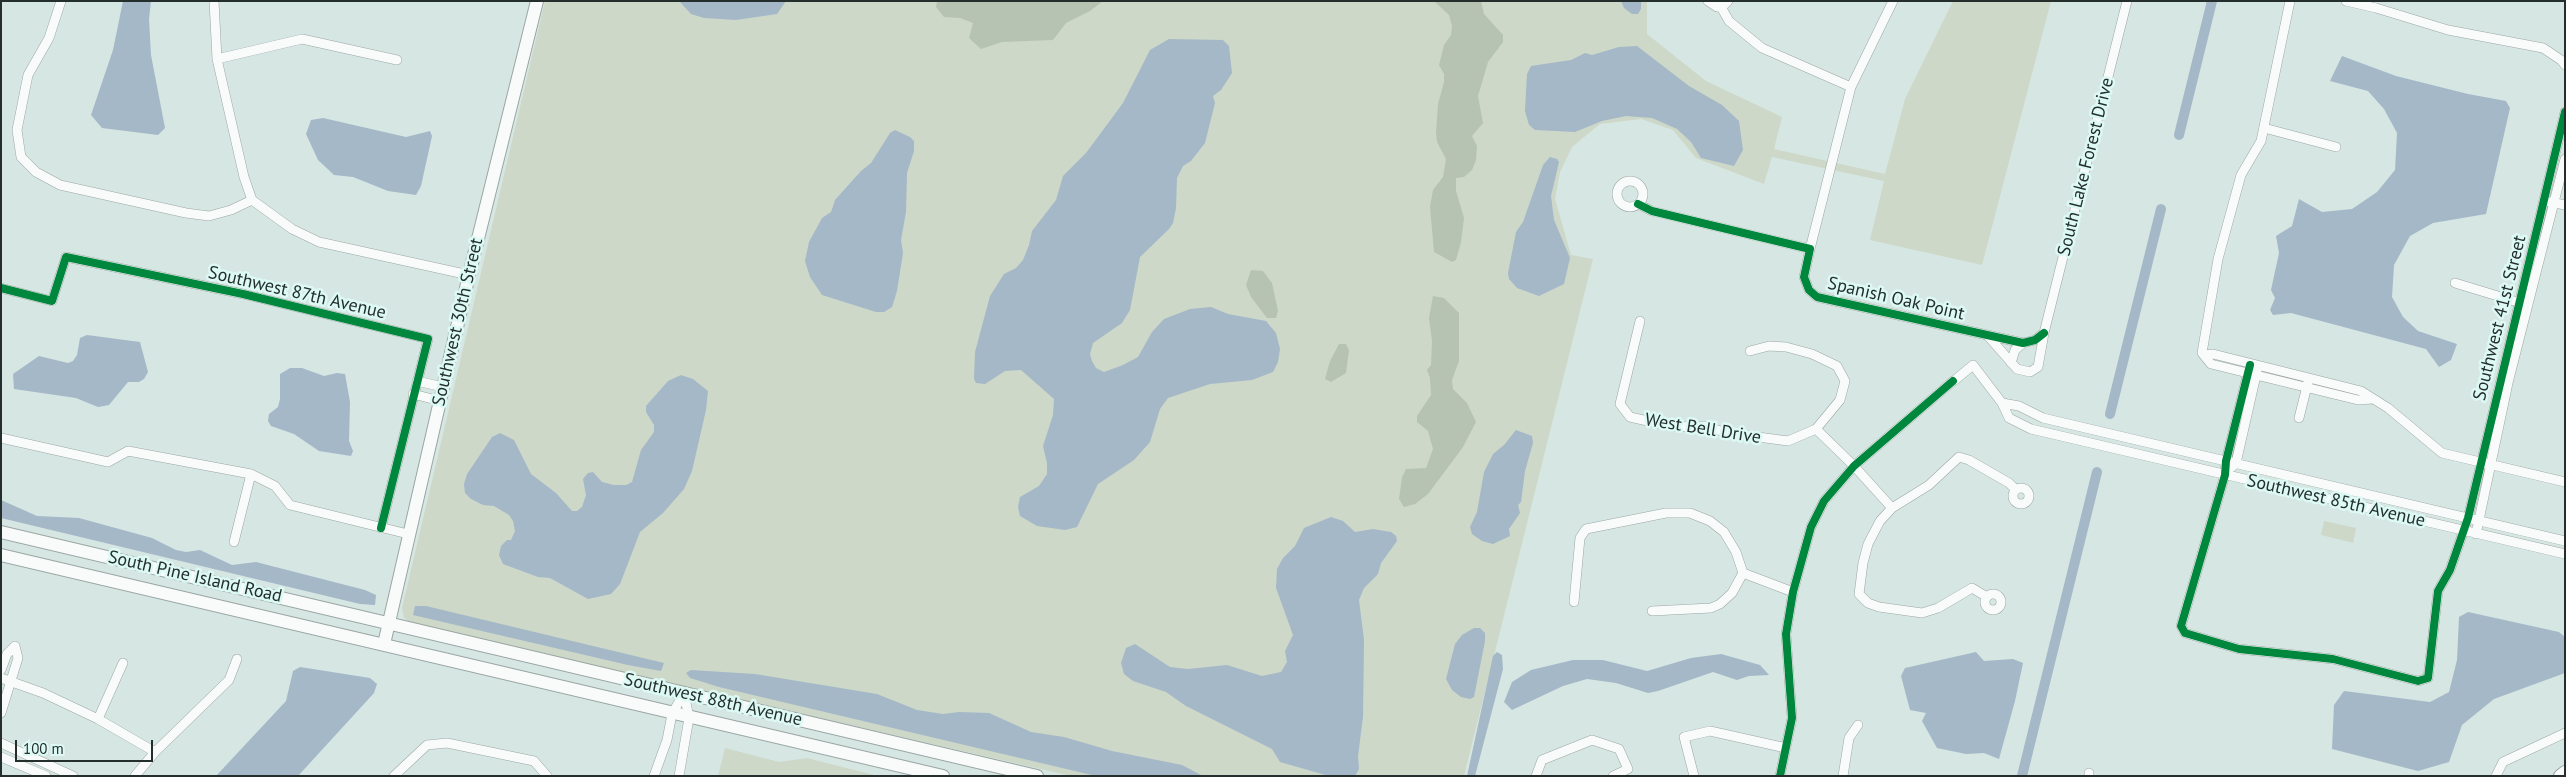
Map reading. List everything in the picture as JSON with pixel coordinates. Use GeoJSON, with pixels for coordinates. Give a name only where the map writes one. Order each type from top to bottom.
{"type":"FeatureCollection","features":[{"type":"Feature","properties":{"kind":"main road","name":"Southwest 30th Street"},"geometry":{"type":"LineString","coordinates":[[384,644],[469,275],[537,1]]}},
{"type":"Feature","properties":{"kind":"main road","name":"South Pine Island Road"},"geometry":{"type":"LineString","coordinates":[[1,532],[389,623]]}},
{"type":"Feature","properties":{"kind":"main road","name":"South Pine Island Road"},"geometry":{"type":"LineString","coordinates":[[1,555],[384,644]]}},
{"type":"Feature","properties":{"kind":"main road","name":"Southwest 88th Avenue"},"geometry":{"type":"LineString","coordinates":[[389,623],[1037,776]]}},
{"type":"Feature","properties":{"kind":"main road","name":"Southwest 88th Avenue"},"geometry":{"type":"LineString","coordinates":[[384,644],[672,714],[943,776]]}},
{"type":"Feature","properties":{"kind":"main road"},"geometry":{"type":"LineString","coordinates":[[2560,776],[2565,772]]}},
{"type":"Feature","properties":{"kind":"street"},"geometry":{"type":"LineString","coordinates":[[61,1],[49,38],[28,76],[17,130],[21,156],[36,172],[60,185],[186,213],[209,216],[252,200]]}},
{"type":"Feature","properties":{"kind":"street"},"geometry":{"type":"LineString","coordinates":[[214,1],[217,59],[244,177],[252,200],[292,229],[320,242],[469,275]]}},
{"type":"Feature","properties":{"kind":"street"},"geometry":{"type":"LineString","coordinates":[[1708,1],[1713,6],[1724,4],[1729,21],[1762,48],[1851,87]]}},
{"type":"Feature","properties":{"kind":"street","name":"Spanish Oak Point"},"geometry":{"type":"LineString","coordinates":[[1893,1],[1851,87],[1804,277],[1808,290],[1817,297],[2023,343]]}},
{"type":"Feature","properties":{"kind":"street","name":"South Lake Forest Drive"},"geometry":{"type":"LineString","coordinates":[[2044,333],[2127,1]]}},
{"type":"Feature","properties":{"kind":"street"},"geometry":{"type":"LineString","coordinates":[[2290,1],[2262,141],[2241,175],[2221,250],[2202,350],[2204,355],[2211,364],[2253,370],[2308,383],[2358,400],[2372,400],[2388,408],[2442,453],[2565,482]]}},
{"type":"Feature","properties":{"kind":"street"},"geometry":{"type":"LineString","coordinates":[[2346,1],[2448,30],[2543,48],[2564,61]]}},
{"type":"Feature","properties":{"kind":"street"},"geometry":{"type":"LineString","coordinates":[[217,59],[302,39],[397,60]]}},
{"type":"Feature","properties":{"kind":"street","name":"Southwest 41st Street"},"geometry":{"type":"LineString","coordinates":[[2476,534],[2544,200],[2565,112]]}},
{"type":"Feature","properties":{"kind":"street"},"geometry":{"type":"LineString","coordinates":[[2264,128],[2336,147]]}},
{"type":"Feature","properties":{"kind":"street","name":"Southwest 41st Street"},"geometry":{"type":"LineString","coordinates":[[2225,475],[2181,626],[2185,633],[2239,649],[2333,659],[2418,681],[2428,678],[2438,591],[2450,570],[2464,532],[2480,462],[2523,304],[2554,203],[2565,158]]}},
{"type":"Feature","properties":{"kind":"street"},"geometry":{"type":"LineString","coordinates":[[2544,200],[2565,205]]}},
{"type":"Feature","properties":{"kind":"street"},"geometry":{"type":"LineString","coordinates":[[1638,204],[1652,211],[1810,249]]}},
{"type":"Feature","properties":{"kind":"street","name":"Southwest 87th Avenue"},"geometry":{"type":"LineString","coordinates":[[1,288],[52,301],[66,257],[244,294],[428,339],[381,528]]}},
{"type":"Feature","properties":{"kind":"street"},"geometry":{"type":"LineString","coordinates":[[2455,283],[2523,304]]}},
{"type":"Feature","properties":{"kind":"street","name":"West Bell Drive"},"geometry":{"type":"LineString","coordinates":[[1640,321],[1620,404],[1630,417],[1674,427],[1704,426],[1728,433],[1788,441],[1816,429]]}},
{"type":"Feature","properties":{"kind":"street"},"geometry":{"type":"LineString","coordinates":[[2011,363],[2015,350],[2023,343],[2034,340],[2044,333]]}},
{"type":"Feature","properties":{"kind":"street"},"geometry":{"type":"LineString","coordinates":[[1988,336],[2011,363],[2025,372],[2038,367],[2044,333]]}},
{"type":"Feature","properties":{"kind":"street"},"geometry":{"type":"LineString","coordinates":[[1750,351],[1769,346],[1786,346],[1812,354],[1837,366],[1845,381],[1840,400],[1816,429],[1854,466],[1892,508]]}},
{"type":"Feature","properties":{"kind":"street","name":"Southwest 85th Avenue"},"geometry":{"type":"LineString","coordinates":[[1854,466],[1973,365],[2002,403],[2009,418],[2031,429],[2464,532],[2565,554]]}},
{"type":"Feature","properties":{"kind":"street"},"geometry":{"type":"LineString","coordinates":[[2225,475],[2226,461],[2253,370]]}},
{"type":"Feature","properties":{"kind":"street"},"geometry":{"type":"LineString","coordinates":[[2225,475],[2236,463],[2253,370]]}},
{"type":"Feature","properties":{"kind":"street"},"geometry":{"type":"LineString","coordinates":[[417,381],[443,387]]}},
{"type":"Feature","properties":{"kind":"street"},"geometry":{"type":"LineString","coordinates":[[2299,418],[2308,383]]}},
{"type":"Feature","properties":{"kind":"street"},"geometry":{"type":"LineString","coordinates":[[413,394],[440,401]]}},
{"type":"Feature","properties":{"kind":"street","name":"Southwest 85th Avenue"},"geometry":{"type":"LineString","coordinates":[[2002,403],[2019,406],[2043,418],[2565,541]]}},
{"type":"Feature","properties":{"kind":"street"},"geometry":{"type":"LineString","coordinates":[[1,438],[108,462],[128,451],[251,474],[275,486],[290,505],[408,534]]}},
{"type":"Feature","properties":{"kind":"street"},"geometry":{"type":"LineString","coordinates":[[1987,596],[1972,588],[1938,608],[1922,613],[1879,607],[1868,603],[1859,594],[1863,563],[1868,544],[1880,521],[1892,508],[1929,485],[1958,457],[1969,460],[2009,483],[2016,490]]}},
{"type":"Feature","properties":{"kind":"street"},"geometry":{"type":"LineString","coordinates":[[1780,776],[1792,718],[1786,634],[1793,592],[1811,527],[1824,501],[1854,466]]}},
{"type":"Feature","properties":{"kind":"street"},"geometry":{"type":"LineString","coordinates":[[234,542],[251,474]]}},
{"type":"Feature","properties":{"kind":"street"},"geometry":{"type":"LineString","coordinates":[[1574,602],[1580,538],[1586,529],[1666,513],[1690,513],[1710,521],[1724,532],[1743,573],[1793,592]]}},
{"type":"Feature","properties":{"kind":"street"},"geometry":{"type":"LineString","coordinates":[[1652,611],[1711,608],[1720,604],[1732,593],[1743,573]]}},
{"type":"Feature","properties":{"kind":"street"},"geometry":{"type":"LineString","coordinates":[[1,670],[7,654],[15,646],[18,658],[1,713]]}},
{"type":"Feature","properties":{"kind":"street"},"geometry":{"type":"LineString","coordinates":[[135,776],[156,752],[229,680],[237,659]]}},
{"type":"Feature","properties":{"kind":"street"},"geometry":{"type":"LineString","coordinates":[[98,719],[122,663]]}},
{"type":"Feature","properties":{"kind":"street"},"geometry":{"type":"LineString","coordinates":[[1,678],[43,693],[98,719],[156,752]]}},
{"type":"Feature","properties":{"kind":"street"},"geometry":{"type":"LineString","coordinates":[[654,776],[665,747],[672,714],[684,693]]}},
{"type":"Feature","properties":{"kind":"street"},"geometry":{"type":"LineString","coordinates":[[679,776],[689,718],[684,693]]}},
{"type":"Feature","properties":{"kind":"street"},"geometry":{"type":"LineString","coordinates":[[1843,776],[1849,738],[1858,725]]}},
{"type":"Feature","properties":{"kind":"street"},"geometry":{"type":"LineString","coordinates":[[1694,776],[1684,737],[1710,731],[1786,748]]}},
{"type":"Feature","properties":{"kind":"street"},"geometry":{"type":"LineString","coordinates":[[2496,776],[2503,762],[2565,733]]}},
{"type":"Feature","properties":{"kind":"street"},"geometry":{"type":"LineString","coordinates":[[1536,776],[1542,760],[1592,740],[1619,749],[1629,772],[1613,776]]}},
{"type":"Feature","properties":{"kind":"street"},"geometry":{"type":"LineString","coordinates":[[1,743],[73,776]]}},
{"type":"Feature","properties":{"kind":"street"},"geometry":{"type":"LineString","coordinates":[[394,776],[427,744],[447,743],[534,761],[548,776]]}},
{"type":"Feature","properties":{"kind":"street"},"geometry":{"type":"LineString","coordinates":[[1,757],[46,776]]}},
{"type":"Feature","properties":{"kind":"green space"},"geometry":{"type":"Polygon","coordinates":[[[545,1],[1647,1],[1647,34],[1706,81],[1782,117],[1774,149],[1885,174],[1905,99],[1953,1],[2051,1],[1982,265],[1870,240],[1884,181],[1772,157],[1764,184],[1696,158],[1673,130],[1641,119],[1600,124],[1572,147],[1560,172],[1555,199],[1571,255],[1593,259],[1464,776],[1071,776],[412,624],[404,618],[402,608],[545,1]]]}},
{"type":"Feature","properties":{"kind":"green space"},"geometry":{"type":"Polygon","coordinates":[[[937,1],[1103,1],[1090,11],[1066,23],[1053,40],[1002,42],[981,49],[969,38],[973,23],[960,18],[944,17],[936,7],[937,1]]]}},
{"type":"Feature","properties":{"kind":"green space"},"geometry":{"type":"Polygon","coordinates":[[[1434,1],[1481,1],[1484,14],[1503,35],[1503,42],[1488,62],[1478,96],[1483,123],[1472,136],[1477,146],[1476,160],[1472,170],[1464,177],[1456,178],[1456,191],[1464,218],[1461,242],[1456,260],[1452,262],[1434,252],[1430,207],[1433,190],[1443,177],[1446,159],[1437,142],[1436,133],[1438,104],[1444,82],[1444,74],[1439,65],[1444,45],[1451,35],[1452,26],[1449,15],[1434,1]]]}},
{"type":"Feature","properties":{"kind":"green space"},"geometry":{"type":"Polygon","coordinates":[[[1251,270],[1263,271],[1272,283],[1278,311],[1276,318],[1267,318],[1251,297],[1246,285],[1251,270]]]}},
{"type":"Feature","properties":{"kind":"green space"},"geometry":{"type":"Polygon","coordinates":[[[1433,296],[1444,298],[1459,313],[1459,361],[1452,380],[1453,389],[1467,403],[1476,422],[1463,447],[1428,494],[1415,504],[1404,507],[1399,499],[1402,477],[1406,469],[1426,468],[1433,449],[1428,431],[1417,422],[1417,416],[1431,395],[1430,378],[1427,370],[1431,365],[1432,341],[1429,318],[1433,296]]]}},
{"type":"Feature","properties":{"kind":"green space"},"geometry":{"type":"Polygon","coordinates":[[[1339,344],[1346,344],[1349,350],[1346,373],[1331,382],[1325,379],[1330,361],[1339,344]]]}},
{"type":"Feature","properties":{"kind":"green space"},"geometry":{"type":"Polygon","coordinates":[[[2324,521],[2356,528],[2353,543],[2321,535],[2324,521]]]}},
{"type":"Feature","properties":{"kind":"green space"},"geometry":{"type":"Polygon","coordinates":[[[725,748],[779,762],[807,758],[878,776],[718,776],[725,748]]]}},
{"type":"Feature","properties":{"kind":"water"},"geometry":{"type":"Polygon","coordinates":[[[123,1],[151,1],[149,19],[151,55],[165,128],[158,135],[102,128],[91,115],[113,50],[123,1]]]}},
{"type":"Feature","properties":{"kind":"water"},"geometry":{"type":"Polygon","coordinates":[[[679,1],[786,1],[777,14],[736,20],[704,18],[691,14],[679,1]]]}},
{"type":"Feature","properties":{"kind":"water"},"geometry":{"type":"Polygon","coordinates":[[[1621,1],[1641,1],[1641,9],[1638,14],[1632,14],[1624,8],[1621,1]]]}},
{"type":"Feature","properties":{"kind":"water"},"geometry":{"type":"Polygon","coordinates":[[[1169,39],[1223,40],[1229,46],[1232,73],[1221,90],[1213,96],[1215,103],[1205,143],[1191,161],[1183,166],[1177,178],[1176,208],[1173,223],[1140,257],[1130,310],[1122,323],[1093,343],[1090,354],[1092,361],[1096,368],[1104,372],[1123,365],[1138,357],[1152,332],[1164,319],[1190,309],[1211,307],[1228,314],[1266,321],[1276,333],[1280,349],[1278,362],[1273,372],[1252,380],[1210,384],[1168,398],[1160,409],[1150,442],[1134,460],[1098,484],[1077,527],[1065,530],[1037,526],[1020,516],[1018,507],[1020,497],[1039,486],[1047,474],[1047,463],[1043,446],[1053,415],[1054,399],[1021,370],[1005,371],[985,384],[976,383],[974,379],[975,352],[990,296],[1004,274],[1016,268],[1023,260],[1032,231],[1056,200],[1063,176],[1086,153],[1123,103],[1150,50],[1169,39]]]}},
{"type":"Feature","properties":{"kind":"water"},"geometry":{"type":"Polygon","coordinates":[[[1637,46],[1689,86],[1722,105],[1739,121],[1743,150],[1734,166],[1701,158],[1691,142],[1677,129],[1652,118],[1626,116],[1602,121],[1575,132],[1535,130],[1529,125],[1525,111],[1527,74],[1531,66],[1571,60],[1585,53],[1592,55],[1619,47],[1637,46]]]}},
{"type":"Feature","properties":{"kind":"water"},"geometry":{"type":"Polygon","coordinates":[[[2342,56],[2396,76],[2468,94],[2506,101],[2510,108],[2486,214],[2433,223],[2410,236],[2394,265],[2392,297],[2403,317],[2418,331],[2457,344],[2451,360],[2439,367],[2426,349],[2291,313],[2273,315],[2270,310],[2275,298],[2271,290],[2279,253],[2276,236],[2292,226],[2299,199],[2322,212],[2352,209],[2377,192],[2395,170],[2397,133],[2384,109],[2368,91],[2330,81],[2342,56]]]}},
{"type":"Feature","properties":{"kind":"water"},"geometry":{"type":"Polygon","coordinates":[[[323,118],[406,137],[430,131],[432,136],[421,186],[416,195],[388,191],[353,177],[334,175],[318,160],[306,134],[311,120],[323,118]]]}},
{"type":"Feature","properties":{"kind":"water"},"geometry":{"type":"Polygon","coordinates":[[[895,130],[914,141],[914,151],[907,173],[906,212],[901,240],[903,253],[897,291],[892,307],[884,312],[876,312],[822,295],[810,277],[805,261],[809,242],[822,218],[831,212],[835,200],[861,171],[871,163],[890,133],[895,130]]]}},
{"type":"Feature","properties":{"kind":"water"},"geometry":{"type":"Polygon","coordinates":[[[1550,157],[1557,159],[1559,162],[1551,196],[1554,220],[1570,258],[1564,284],[1539,296],[1517,288],[1509,279],[1508,273],[1516,232],[1523,222],[1543,165],[1550,157]]]}},
{"type":"Feature","properties":{"kind":"water"},"geometry":{"type":"Polygon","coordinates":[[[87,335],[140,342],[148,372],[144,379],[139,382],[128,382],[109,405],[98,407],[76,398],[14,389],[13,374],[39,356],[68,363],[73,361],[77,355],[80,338],[87,335]]]}},
{"type":"Feature","properties":{"kind":"water"},"geometry":{"type":"Polygon","coordinates":[[[290,368],[302,368],[324,376],[337,373],[345,374],[350,402],[349,441],[353,451],[351,456],[319,451],[294,434],[271,426],[268,421],[269,414],[278,407],[280,399],[280,374],[290,368]]]}},
{"type":"Feature","properties":{"kind":"water"},"geometry":{"type":"Polygon","coordinates":[[[681,375],[693,379],[708,391],[706,410],[692,471],[684,489],[663,513],[640,532],[620,584],[611,594],[588,599],[550,578],[538,577],[503,564],[499,555],[501,546],[507,540],[511,540],[515,531],[513,521],[509,515],[494,506],[483,505],[471,499],[465,493],[464,484],[467,474],[492,437],[500,433],[514,440],[531,474],[556,493],[572,511],[577,511],[582,507],[586,495],[583,479],[588,473],[593,472],[602,482],[614,485],[626,485],[632,482],[641,450],[654,432],[654,425],[646,412],[646,406],[668,381],[681,375]]]}},
{"type":"Feature","properties":{"kind":"water"},"geometry":{"type":"Polygon","coordinates":[[[1516,430],[1532,436],[1533,443],[1525,471],[1521,502],[1518,505],[1520,513],[1509,529],[1510,536],[1493,544],[1482,541],[1472,534],[1470,527],[1477,512],[1484,472],[1493,454],[1504,445],[1516,430]]]}},
{"type":"Feature","properties":{"kind":"water"},"geometry":{"type":"Polygon","coordinates":[[[1,500],[37,516],[79,518],[152,538],[176,550],[186,552],[200,550],[232,565],[256,562],[365,590],[376,595],[375,605],[360,604],[1,518],[1,500]]]}},
{"type":"Feature","properties":{"kind":"water"},"geometry":{"type":"Polygon","coordinates":[[[1331,517],[1343,521],[1355,532],[1373,529],[1391,532],[1396,536],[1397,541],[1381,563],[1378,574],[1364,588],[1359,600],[1364,640],[1363,717],[1358,756],[1359,769],[1355,776],[1329,776],[1280,762],[1272,749],[1186,706],[1166,692],[1133,681],[1124,674],[1121,663],[1126,648],[1135,644],[1170,667],[1188,669],[1227,665],[1262,676],[1281,672],[1287,662],[1285,651],[1293,635],[1276,588],[1277,569],[1283,558],[1295,546],[1304,528],[1331,517]]]}},
{"type":"Feature","properties":{"kind":"water"},"geometry":{"type":"Polygon","coordinates":[[[415,606],[426,606],[664,663],[661,671],[628,665],[413,615],[415,606]]]}},
{"type":"Feature","properties":{"kind":"water"},"geometry":{"type":"Polygon","coordinates":[[[2468,612],[2559,632],[2565,637],[2565,673],[2494,699],[2462,725],[2449,762],[2418,771],[2332,749],[2334,705],[2344,691],[2430,702],[2449,692],[2457,660],[2459,617],[2468,612]]]}},
{"type":"Feature","properties":{"kind":"water"},"geometry":{"type":"Polygon","coordinates":[[[1474,628],[1480,628],[1485,633],[1485,641],[1474,697],[1470,699],[1461,697],[1452,690],[1446,679],[1455,644],[1462,635],[1474,628]]]}},
{"type":"Feature","properties":{"kind":"water"},"geometry":{"type":"Polygon","coordinates":[[[1497,652],[1502,655],[1503,669],[1475,776],[1467,776],[1493,656],[1497,652]]]}},
{"type":"Feature","properties":{"kind":"water"},"geometry":{"type":"Polygon","coordinates":[[[1976,652],[1984,661],[2013,659],[2023,663],[1999,759],[1984,753],[1966,754],[1937,748],[1922,721],[1926,713],[1910,710],[1901,676],[1905,668],[1976,652]]]}},
{"type":"Feature","properties":{"kind":"water"},"geometry":{"type":"Polygon","coordinates":[[[1721,654],[1760,665],[1769,675],[1749,676],[1737,680],[1713,672],[1648,693],[1616,683],[1587,679],[1563,686],[1512,710],[1504,702],[1512,682],[1531,670],[1573,660],[1603,660],[1647,671],[1691,658],[1721,654]]]}},
{"type":"Feature","properties":{"kind":"water"},"geometry":{"type":"Polygon","coordinates":[[[300,667],[370,678],[377,684],[374,693],[298,776],[216,776],[286,701],[293,671],[300,667]]]}},
{"type":"Feature","properties":{"kind":"water"},"geometry":{"type":"Polygon","coordinates":[[[691,670],[755,674],[877,694],[917,710],[943,714],[959,712],[989,713],[1031,732],[1064,737],[1112,751],[1182,765],[1203,776],[1096,776],[719,687],[690,678],[686,673],[691,670]]]}},
{"type":"Feature","properties":{"kind":"waterway"},"geometry":{"type":"LineString","coordinates":[[2179,135],[2212,1]]}},
{"type":"Feature","properties":{"kind":"waterway"},"geometry":{"type":"LineString","coordinates":[[2110,414],[2161,209]]}},
{"type":"Feature","properties":{"kind":"waterway"},"geometry":{"type":"LineString","coordinates":[[2022,776],[2097,472]]}},
{"type":"Feature","properties":{"kind":"cycle path"},"geometry":{"type":"LineString","coordinates":[[2250,365],[2226,461],[2225,475],[2181,626],[2185,633],[2239,649],[2333,659],[2418,681],[2428,678],[2438,591],[2450,570],[2468,518],[2565,112]]}},
{"type":"Feature","properties":{"kind":"cycle path"},"geometry":{"type":"LineString","coordinates":[[1638,204],[1652,211],[1810,249],[1804,277],[1809,290],[1817,297],[2023,343],[2035,340],[2044,333]]}},
{"type":"Feature","properties":{"kind":"cycle path"},"geometry":{"type":"LineString","coordinates":[[1,288],[52,301],[66,257],[243,294],[428,339],[381,528]]}},
{"type":"Feature","properties":{"kind":"cycle path"},"geometry":{"type":"LineString","coordinates":[[1780,776],[1792,718],[1786,634],[1793,592],[1811,527],[1824,501],[1854,466],[1953,381]]}}]}
